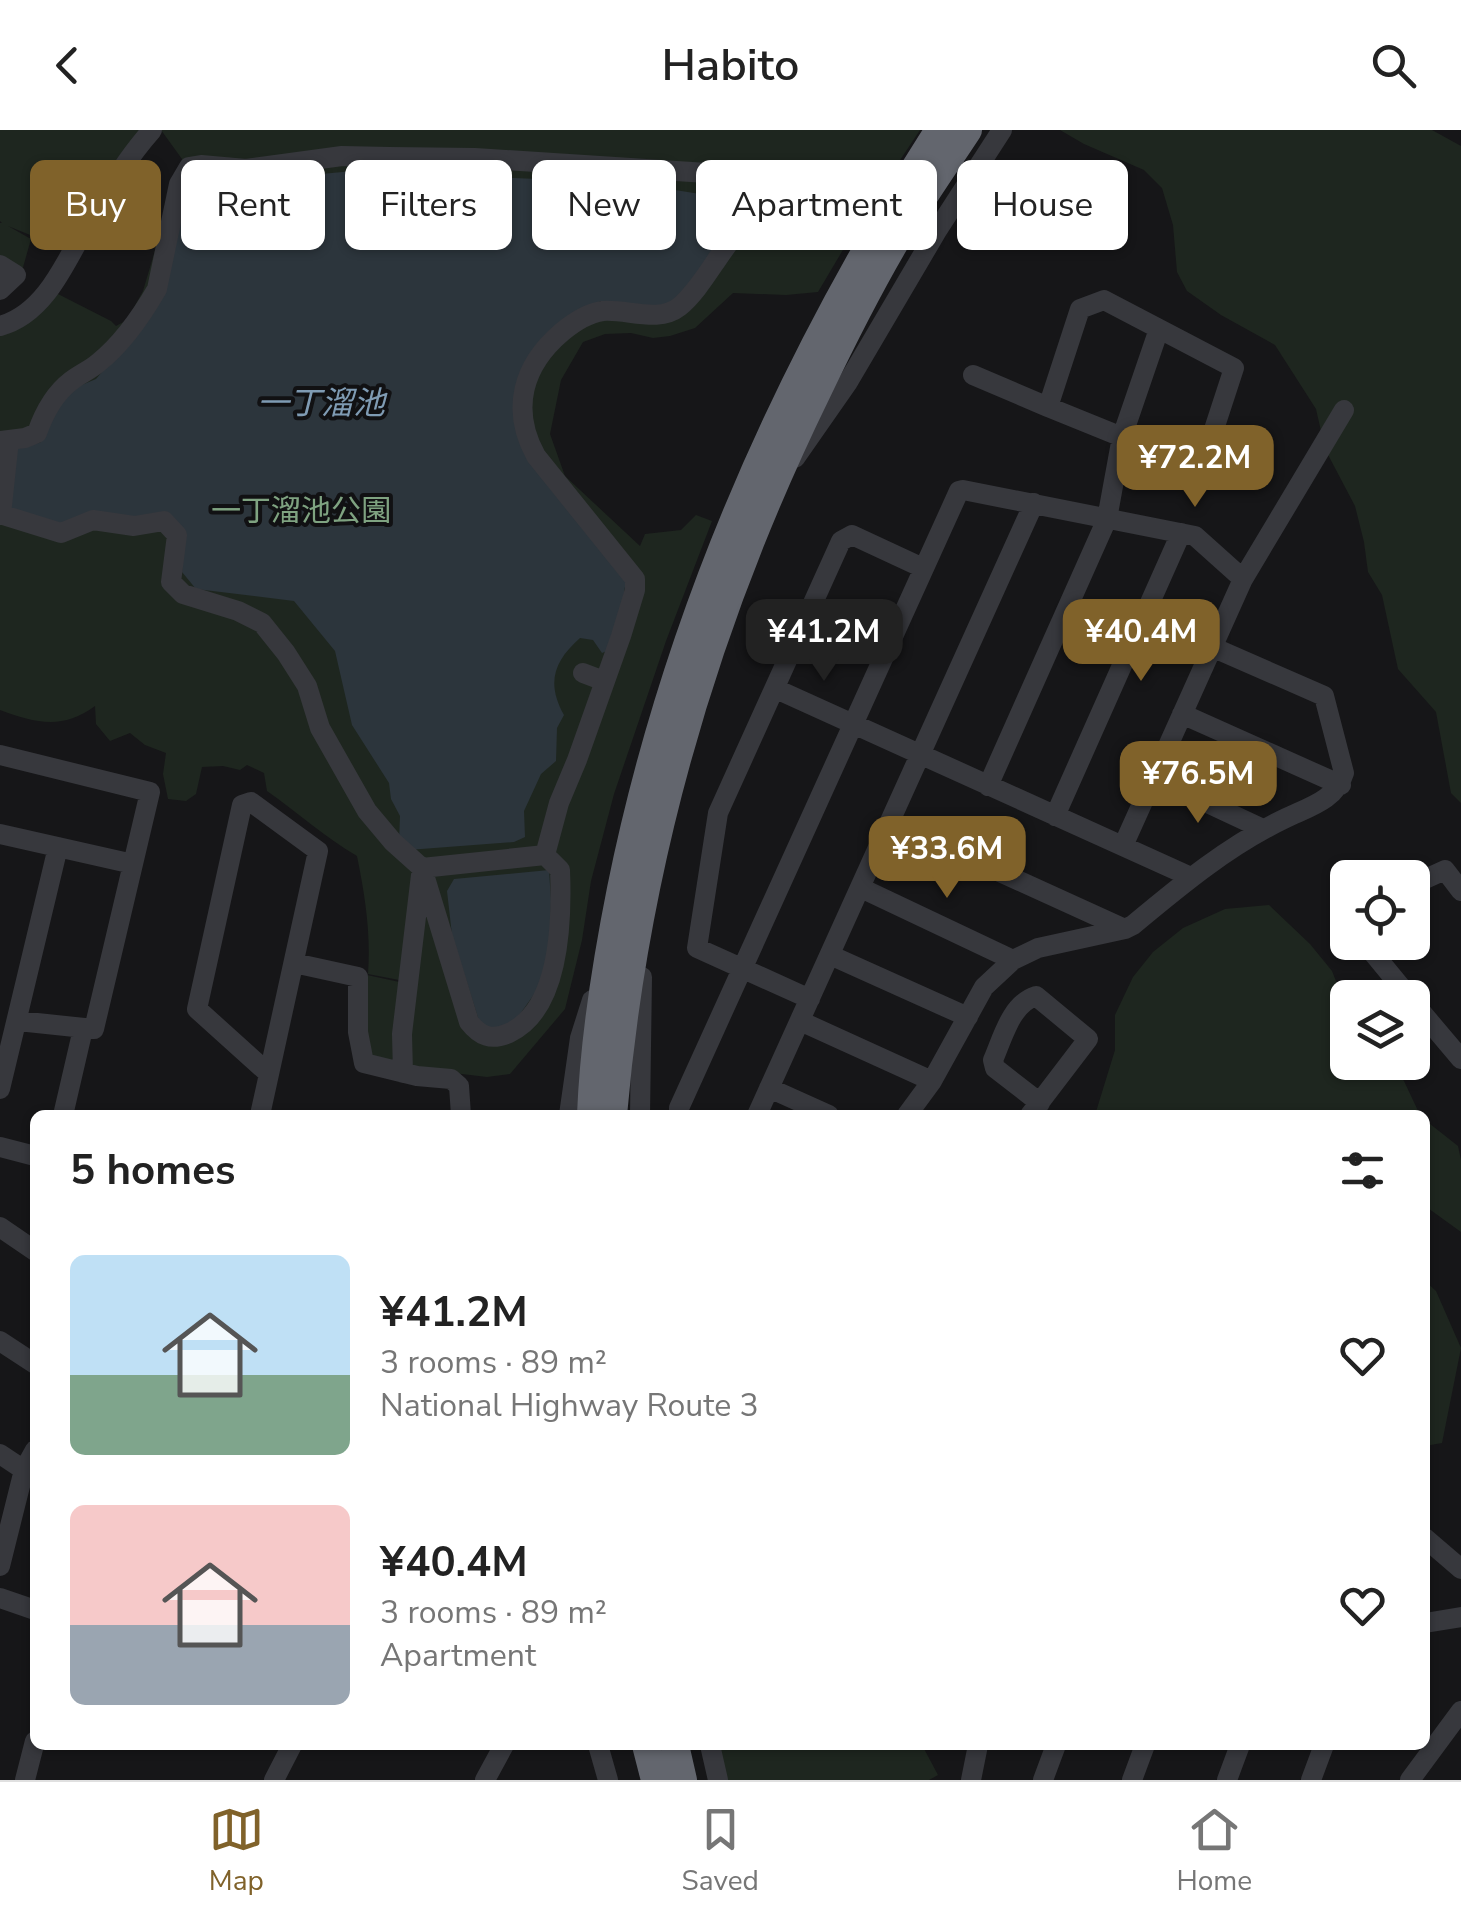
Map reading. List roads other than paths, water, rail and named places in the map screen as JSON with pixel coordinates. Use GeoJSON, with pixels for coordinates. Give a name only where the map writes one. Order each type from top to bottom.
{"type":"FeatureCollection","features":[{"type":"Feature","properties":{"kind":"highway"},"geometry":{"type":"LineString","coordinates":[[591,1110],[611,940],[636,818],[696,616],[751,477],[790,393],[869,242],[939,130]]}},
{"type":"Feature","properties":{"kind":"highway"},"geometry":{"type":"LineString","coordinates":[[613,1110],[620,1030],[658,826],[725,606],[778,472],[835,353],[893,245],[968,130]]}},
{"type":"Feature","properties":{"kind":"highway"},"geometry":{"type":"LineString","coordinates":[[647,1750],[655,1780]]}},
{"type":"Feature","properties":{"kind":"highway"},"geometry":{"type":"LineString","coordinates":[[676,1750],[683,1780]]}},
{"type":"Feature","properties":{"kind":"street"},"geometry":{"type":"LineString","coordinates":[[0,326],[26,313],[51,287],[92,215],[152,130]]}},
{"type":"Feature","properties":{"kind":"street"},"geometry":{"type":"LineString","coordinates":[[778,472],[799,455],[848,382],[1002,130]]}},
{"type":"Feature","properties":{"kind":"street"},"geometry":{"type":"LineString","coordinates":[[342,156],[475,158],[738,175],[751,179],[758,192],[758,201],[680,306],[660,314],[602,311],[582,318],[552,341],[536,359],[526,380],[523,422],[536,456],[635,579],[626,619],[559,804],[545,855],[560,870],[554,965],[549,985],[521,1026],[494,1038],[478,1033],[469,1022],[422,868],[367,811],[320,728],[307,686],[262,624],[238,611],[183,594],[171,582],[177,536],[164,521],[134,526],[93,520],[61,532],[0,514],[5,440],[37,433],[60,391],[115,347],[151,300],[157,289],[179,184],[189,167],[246,170],[342,156]]}},
{"type":"Feature","properties":{"kind":"street"},"geometry":{"type":"LineString","coordinates":[[0,265],[16,274],[0,290]]}},
{"type":"Feature","properties":{"kind":"street"},"geometry":{"type":"LineString","coordinates":[[973,375],[1048,407],[1122,437],[1202,466],[1234,368],[1104,300],[1080,310],[1048,407]]}},
{"type":"Feature","properties":{"kind":"street"},"geometry":{"type":"LineString","coordinates":[[988,786],[1108,520],[1122,437],[1159,328]]}},
{"type":"Feature","properties":{"kind":"street"},"geometry":{"type":"LineString","coordinates":[[1124,846],[1243,580],[1344,410]]}},
{"type":"Feature","properties":{"kind":"street"},"geometry":{"type":"LineString","coordinates":[[679,1110],[958,491],[1195,536],[1243,580]]}},
{"type":"Feature","properties":{"kind":"street"},"geometry":{"type":"LineString","coordinates":[[759,1110],[1034,503]]}},
{"type":"Feature","properties":{"kind":"street"},"geometry":{"type":"LineString","coordinates":[[1055,816],[1182,533]]}},
{"type":"Feature","properties":{"kind":"street"},"geometry":{"type":"LineString","coordinates":[[810,999],[697,948],[718,812],[841,541],[852,534],[924,568]]}},
{"type":"Feature","properties":{"kind":"street"},"geometry":{"type":"LineString","coordinates":[[911,1110],[932,1081],[984,987],[1013,960],[1038,948],[1133,925],[1191,877],[1262,829],[1332,795],[1341,785],[1344,773],[1324,696],[1212,647]]}},
{"type":"Feature","properties":{"kind":"street"},"geometry":{"type":"LineString","coordinates":[[583,673],[604,682]]}},
{"type":"Feature","properties":{"kind":"street"},"geometry":{"type":"LineString","coordinates":[[776,689],[1191,877]]}},
{"type":"Feature","properties":{"kind":"street"},"geometry":{"type":"LineString","coordinates":[[1182,714],[1341,785]]}},
{"type":"Feature","properties":{"kind":"street"},"geometry":{"type":"LineString","coordinates":[[0,755],[150,792],[94,1029],[18,1021]]}},
{"type":"Feature","properties":{"kind":"street"},"geometry":{"type":"LineString","coordinates":[[1154,778],[1262,829]]}},
{"type":"Feature","properties":{"kind":"street"},"geometry":{"type":"LineString","coordinates":[[261,1110],[318,851],[251,802],[242,806],[196,1009],[268,1073]]}},
{"type":"Feature","properties":{"kind":"street"},"geometry":{"type":"LineString","coordinates":[[890,822],[1124,929]]}},
{"type":"Feature","properties":{"kind":"street"},"geometry":{"type":"LineString","coordinates":[[640,1110],[640,994],[658,826]]}},
{"type":"Feature","properties":{"kind":"street"},"geometry":{"type":"LineString","coordinates":[[0,834],[133,864]]}},
{"type":"Feature","properties":{"kind":"street"},"geometry":{"type":"LineString","coordinates":[[0,1089],[58,847]]}},
{"type":"Feature","properties":{"kind":"street"},"geometry":{"type":"LineString","coordinates":[[422,868],[545,855]]}},
{"type":"Feature","properties":{"kind":"street"},"geometry":{"type":"LineString","coordinates":[[404,1073],[402,1034],[422,868]]}},
{"type":"Feature","properties":{"kind":"street"},"geometry":{"type":"LineString","coordinates":[[1430,877],[1445,870],[1461,891]]}},
{"type":"Feature","properties":{"kind":"street"},"geometry":{"type":"LineString","coordinates":[[861,888],[1013,960]]}},
{"type":"Feature","properties":{"kind":"street"},"geometry":{"type":"LineString","coordinates":[[571,1110],[580,1038],[611,940]]}},
{"type":"Feature","properties":{"kind":"street"},"geometry":{"type":"LineString","coordinates":[[830,955],[968,1017]]}},
{"type":"Feature","properties":{"kind":"street"},"geometry":{"type":"LineString","coordinates":[[1379,960],[1395,980]]}},
{"type":"Feature","properties":{"kind":"street"},"geometry":{"type":"LineString","coordinates":[[294,963],[358,977],[358,1032],[364,1063],[451,1079],[459,1086],[461,1110]]}},
{"type":"Feature","properties":{"kind":"street"},"geometry":{"type":"LineString","coordinates":[[1036,996],[1088,1039],[1035,1109],[995,1068],[993,1060],[1014,1012],[1024,1000],[1036,996]]}},
{"type":"Feature","properties":{"kind":"street"},"geometry":{"type":"LineString","coordinates":[[800,1021],[932,1081]]}},
{"type":"Feature","properties":{"kind":"street"},"geometry":{"type":"LineString","coordinates":[[1430,1022],[1461,1060]]}},
{"type":"Feature","properties":{"kind":"street"},"geometry":{"type":"LineString","coordinates":[[64,1110],[83,1029]]}},
{"type":"Feature","properties":{"kind":"street"},"geometry":{"type":"LineString","coordinates":[[769,1088],[818,1110]]}},
{"type":"Feature","properties":{"kind":"street"},"geometry":{"type":"LineString","coordinates":[[0,1147],[30,1155]]}},
{"type":"Feature","properties":{"kind":"street"},"geometry":{"type":"LineString","coordinates":[[0,1227],[30,1248]]}},
{"type":"Feature","properties":{"kind":"street"},"geometry":{"type":"LineString","coordinates":[[0,1341],[30,1361]]}},
{"type":"Feature","properties":{"kind":"street"},"geometry":{"type":"LineString","coordinates":[[0,1454],[24,1470]]}},
{"type":"Feature","properties":{"kind":"street"},"geometry":{"type":"LineString","coordinates":[[0,1566],[30,1459]]}},
{"type":"Feature","properties":{"kind":"street"},"geometry":{"type":"LineString","coordinates":[[1430,1542],[1461,1568]]}},
{"type":"Feature","properties":{"kind":"street"},"geometry":{"type":"LineString","coordinates":[[0,1598],[30,1608]]}},
{"type":"Feature","properties":{"kind":"street"},"geometry":{"type":"LineString","coordinates":[[1430,1622],[1461,1617]]}},
{"type":"Feature","properties":{"kind":"street"},"geometry":{"type":"LineString","coordinates":[[1410,1780],[1461,1710]]}},
{"type":"Feature","properties":{"kind":"street"},"geometry":{"type":"LineString","coordinates":[[24,1780],[32,1750]]}},
{"type":"Feature","properties":{"kind":"street"},"geometry":{"type":"LineString","coordinates":[[274,1780],[289,1750]]}},
{"type":"Feature","properties":{"kind":"street"},"geometry":{"type":"LineString","coordinates":[[486,1780],[501,1750]]}},
{"type":"Feature","properties":{"kind":"street"},"geometry":{"type":"LineString","coordinates":[[599,1750],[608,1780]]}},
{"type":"Feature","properties":{"kind":"street"},"geometry":{"type":"LineString","coordinates":[[711,1750],[718,1780]]}},
{"type":"Feature","properties":{"kind":"street"},"geometry":{"type":"LineString","coordinates":[[971,1780],[977,1750]]}},
{"type":"Feature","properties":{"kind":"street"},"geometry":{"type":"LineString","coordinates":[[1044,1780],[1049,1750]]}},
{"type":"Feature","properties":{"kind":"street"},"geometry":{"type":"LineString","coordinates":[[1132,1780],[1143,1750]]}},
{"type":"Feature","properties":{"kind":"street"},"geometry":{"type":"LineString","coordinates":[[1227,1780],[1238,1750]]}},
{"type":"Feature","properties":{"kind":"street"},"geometry":{"type":"LineString","coordinates":[[1311,1780],[1322,1750]]}},
{"type":"Feature","properties":{"kind":"water","name":"一丁溜池"},"geometry":{"type":"Polygon","coordinates":[[[345,172],[345,250],[512,250],[512,178],[532,179],[532,250],[676,250],[676,190],[696,193],[696,250],[715,250],[677,301],[663,308],[601,301],[573,313],[549,331],[515,428],[626,580],[609,650],[602,653],[593,640],[580,638],[559,664],[554,683],[564,715],[557,728],[556,761],[541,774],[524,811],[525,837],[514,842],[408,850],[399,842],[400,816],[391,799],[389,783],[352,725],[335,651],[294,601],[196,589],[182,572],[185,539],[165,516],[59,529],[0,508],[0,445],[40,443],[57,404],[77,387],[96,379],[148,318],[181,208],[181,250],[325,250],[325,174],[345,172]]]}},
{"type":"Feature","properties":{"kind":"water"},"geometry":{"type":"Polygon","coordinates":[[[549,870],[549,959],[542,983],[513,1024],[493,1030],[480,1024],[452,935],[447,891],[454,879],[549,870]]]}},
{"type":"Feature","properties":{"kind":"park label","name":"一丁溜池公園"},"geometry":{"type":"Point","coordinates":[301,511]}}]}
